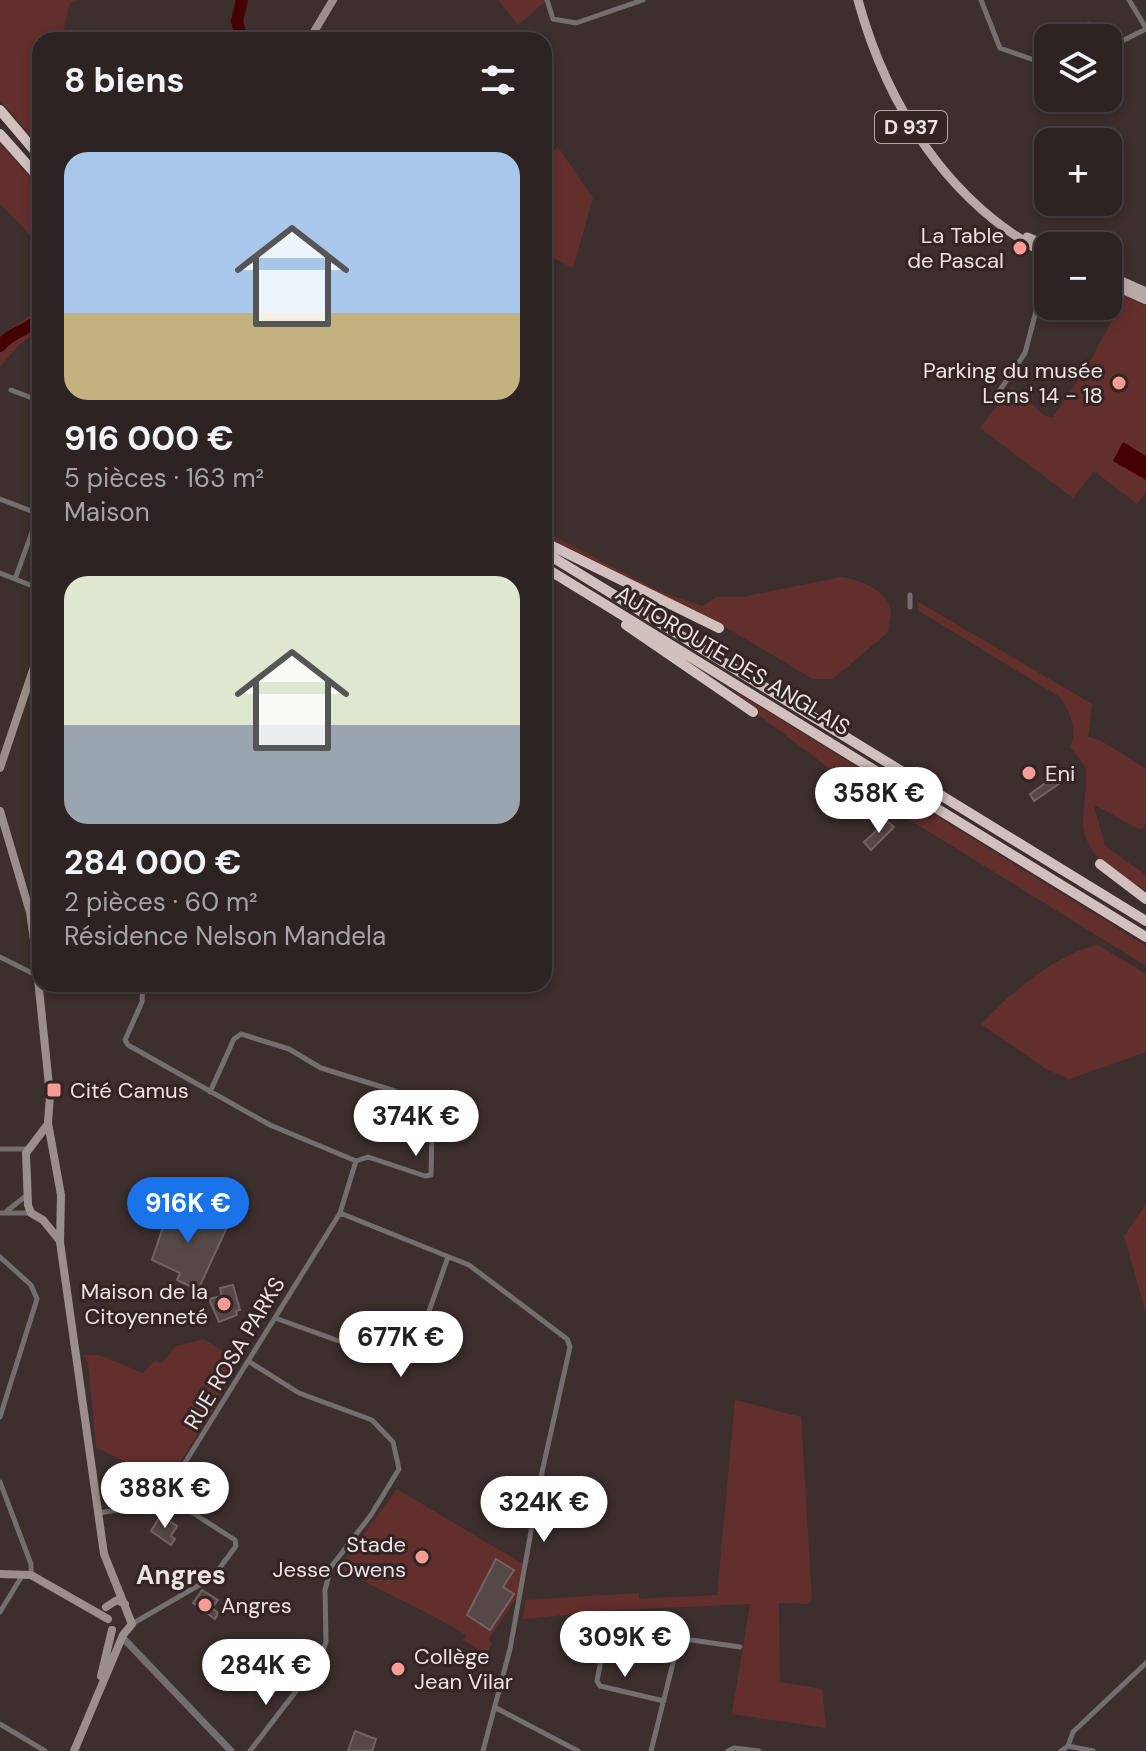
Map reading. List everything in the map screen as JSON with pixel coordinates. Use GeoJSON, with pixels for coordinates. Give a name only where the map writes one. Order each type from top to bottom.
{"type":"FeatureCollection","features":[{"type":"Feature","properties":{"kind":"highway"},"geometry":{"type":"LineString","coordinates":[[0,110],[32,148]]}},
{"type":"Feature","properties":{"kind":"highway"},"geometry":{"type":"LineString","coordinates":[[0,134],[32,170]]}},
{"type":"Feature","properties":{"kind":"highway"},"geometry":{"type":"LineString","coordinates":[[552,546],[719,628]]}},
{"type":"Feature","properties":{"kind":"highway","name":"AUTOROUTE DES ANGLAIS"},"geometry":{"type":"LineString","coordinates":[[552,557],[1146,921]]}},
{"type":"Feature","properties":{"kind":"highway","name":"AUTOROUTE DES ANGLAIS"},"geometry":{"type":"LineString","coordinates":[[552,572],[1146,937]]}},
{"type":"Feature","properties":{"kind":"highway"},"geometry":{"type":"LineString","coordinates":[[588,595],[674,660],[753,712]]}},
{"type":"Feature","properties":{"kind":"highway"},"geometry":{"type":"LineString","coordinates":[[1100,864],[1146,899]]}},
{"type":"Feature","properties":{"kind":"main road"},"geometry":{"type":"LineString","coordinates":[[314,32],[333,0]]}},
{"type":"Feature","properties":{"kind":"main road","name":"D 937"},"geometry":{"type":"LineString","coordinates":[[858,0],[872,51],[903,116],[957,184],[1034,245]]}},
{"type":"Feature","properties":{"kind":"main road"},"geometry":{"type":"LineString","coordinates":[[1006,226],[1034,239]]}},
{"type":"Feature","properties":{"kind":"main road"},"geometry":{"type":"LineString","coordinates":[[1122,281],[1146,292]]}},
{"type":"Feature","properties":{"kind":"main road"},"geometry":{"type":"LineString","coordinates":[[1122,289],[1146,300]]}},
{"type":"Feature","properties":{"kind":"main road"},"geometry":{"type":"LineString","coordinates":[[0,768],[32,673]]}},
{"type":"Feature","properties":{"kind":"main road"},"geometry":{"type":"LineString","coordinates":[[0,811],[32,926]]}},
{"type":"Feature","properties":{"kind":"main road"},"geometry":{"type":"LineString","coordinates":[[40,992],[50,1095],[48,1123],[61,1195],[60,1242],[97,1513],[114,1582],[125,1604],[127,1632],[101,1680],[74,1751]]}},
{"type":"Feature","properties":{"kind":"main road"},"geometry":{"type":"LineString","coordinates":[[48,1123],[31,1147],[28,1194],[31,1213],[43,1220],[60,1242]]}},
{"type":"Feature","properties":{"kind":"main road"},"geometry":{"type":"LineString","coordinates":[[31,1147],[47,1143],[53,1147]]}},
{"type":"Feature","properties":{"kind":"main road"},"geometry":{"type":"LineString","coordinates":[[43,1220],[54,1218],[60,1211]]}},
{"type":"Feature","properties":{"kind":"main road"},"geometry":{"type":"LineString","coordinates":[[0,1574],[26,1576],[108,1619]]}},
{"type":"Feature","properties":{"kind":"main road"},"geometry":{"type":"LineString","coordinates":[[101,1680],[112,1630],[108,1604],[114,1582]]}},
{"type":"Feature","properties":{"kind":"main road"},"geometry":{"type":"LineString","coordinates":[[90,1607],[119,1600],[125,1604]]}},
{"type":"Feature","properties":{"kind":"main road"},"geometry":{"type":"LineString","coordinates":[[112,1630],[127,1632]]}},
{"type":"Feature","properties":{"kind":"street"},"geometry":{"type":"LineString","coordinates":[[547,0],[553,19],[570,24],[643,0]]}},
{"type":"Feature","properties":{"kind":"street"},"geometry":{"type":"LineString","coordinates":[[981,0],[1000,48],[1034,60]]}},
{"type":"Feature","properties":{"kind":"street"},"geometry":{"type":"LineString","coordinates":[[1122,41],[1146,29],[1129,0]]}},
{"type":"Feature","properties":{"kind":"street"},"geometry":{"type":"LineString","coordinates":[[992,402],[1025,353],[1034,319]]}},
{"type":"Feature","properties":{"kind":"street"},"geometry":{"type":"LineString","coordinates":[[11,390],[32,398]]}},
{"type":"Feature","properties":{"kind":"street"},"geometry":{"type":"LineString","coordinates":[[0,499],[32,510]]}},
{"type":"Feature","properties":{"kind":"street"},"geometry":{"type":"LineString","coordinates":[[15,579],[32,532]]}},
{"type":"Feature","properties":{"kind":"street"},"geometry":{"type":"LineString","coordinates":[[0,573],[32,586]]}},
{"type":"Feature","properties":{"kind":"street"},"geometry":{"type":"LineString","coordinates":[[910,595],[910,607]]}},
{"type":"Feature","properties":{"kind":"street"},"geometry":{"type":"LineString","coordinates":[[0,957],[32,973]]}},
{"type":"Feature","properties":{"kind":"street"},"geometry":{"type":"LineString","coordinates":[[143,992],[142,1002],[125,1040],[128,1045],[210,1092],[270,1125],[356,1161],[368,1157],[425,1176],[431,1175],[432,1125],[395,1091],[321,1068],[289,1049],[241,1034],[234,1039],[210,1092]]}},
{"type":"Feature","properties":{"kind":"street"},"geometry":{"type":"LineString","coordinates":[[0,1149],[31,1147]]}},
{"type":"Feature","properties":{"kind":"street","name":"RUE ROSA PARKS"},"geometry":{"type":"LineString","coordinates":[[165,1495],[340,1213],[356,1161]]}},
{"type":"Feature","properties":{"kind":"street"},"geometry":{"type":"LineString","coordinates":[[3,1212],[28,1194]]}},
{"type":"Feature","properties":{"kind":"street"},"geometry":{"type":"LineString","coordinates":[[3,1212],[31,1213]]}},
{"type":"Feature","properties":{"kind":"street"},"geometry":{"type":"LineString","coordinates":[[340,1213],[469,1265],[567,1339],[570,1347],[552,1422],[517,1618],[483,1751]]}},
{"type":"Feature","properties":{"kind":"street"},"geometry":{"type":"LineString","coordinates":[[0,1257],[31,1285],[37,1299],[0,1417]]}},
{"type":"Feature","properties":{"kind":"street"},"geometry":{"type":"LineString","coordinates":[[275,1318],[403,1364],[412,1360],[448,1257]]}},
{"type":"Feature","properties":{"kind":"street"},"geometry":{"type":"LineString","coordinates":[[248,1361],[299,1393],[372,1420],[393,1442],[399,1469],[371,1515],[331,1567],[325,1590],[326,1642],[305,1681],[250,1751]]}},
{"type":"Feature","properties":{"kind":"street"},"geometry":{"type":"LineString","coordinates":[[0,1482],[31,1564],[0,1612]]}},
{"type":"Feature","properties":{"kind":"street"},"geometry":{"type":"LineString","coordinates":[[97,1513],[157,1504],[165,1495],[235,1540],[236,1546],[213,1577],[127,1632],[133,1645],[231,1751]]}},
{"type":"Feature","properties":{"kind":"street"},"geometry":{"type":"LineString","coordinates":[[651,1751],[678,1643],[684,1639],[740,1647]]}},
{"type":"Feature","properties":{"kind":"street"},"geometry":{"type":"LineString","coordinates":[[604,1644],[597,1681],[600,1686],[664,1701]]}},
{"type":"Feature","properties":{"kind":"street"},"geometry":{"type":"LineString","coordinates":[[1061,1751],[1068,1746],[1073,1732],[1146,1663]]}},
{"type":"Feature","properties":{"kind":"street"},"geometry":{"type":"LineString","coordinates":[[496,1708],[578,1751]]}},
{"type":"Feature","properties":{"kind":"street"},"geometry":{"type":"LineString","coordinates":[[0,1724],[45,1751]]}},
{"type":"Feature","properties":{"kind":"street"},"geometry":{"type":"LineString","coordinates":[[1068,1746],[1093,1751]]}},
{"type":"Feature","properties":{"kind":"street"},"geometry":{"type":"LineString","coordinates":[[728,1751],[734,1748],[759,1751]]}},
{"type":"Feature","properties":{"kind":"shaded area"},"geometry":{"type":"Polygon","coordinates":[[[0,0],[79,0],[70,3],[63,32],[32,32],[32,138],[0,100],[0,0]]]}},
{"type":"Feature","properties":{"kind":"shaded area"},"geometry":{"type":"Polygon","coordinates":[[[498,0],[547,0],[518,25],[498,0]]]}},
{"type":"Feature","properties":{"kind":"shaded area"},"geometry":{"type":"Polygon","coordinates":[[[0,143],[32,180],[32,237],[0,204],[0,143]]]}},
{"type":"Feature","properties":{"kind":"shaded area"},"geometry":{"type":"Polygon","coordinates":[[[558,147],[593,198],[573,268],[552,257],[552,153],[558,147]]]}},
{"type":"Feature","properties":{"kind":"shaded area"},"geometry":{"type":"Polygon","coordinates":[[[1125,296],[1146,306],[1146,493],[1137,504],[1094,471],[1073,498],[980,428],[1012,386],[1045,416],[1053,417],[1087,367],[1112,320],[1122,320],[1125,296]]]}},
{"type":"Feature","properties":{"kind":"shaded area"},"geometry":{"type":"Polygon","coordinates":[[[32,314],[32,335],[0,367],[0,339],[32,314]]]}},
{"type":"Feature","properties":{"kind":"shaded area"},"geometry":{"type":"Polygon","coordinates":[[[1123,442],[1146,456],[1146,480],[1113,461],[1123,442]]]}},
{"type":"Feature","properties":{"kind":"shaded area"},"geometry":{"type":"Polygon","coordinates":[[[552,535],[661,592],[702,606],[717,597],[742,597],[842,577],[857,581],[880,593],[889,605],[888,632],[833,679],[813,679],[720,624],[552,539],[552,535]]]}},
{"type":"Feature","properties":{"kind":"shaded area"},"geometry":{"type":"Polygon","coordinates":[[[917,601],[1092,704],[1088,737],[1100,740],[1146,769],[1146,824],[1141,830],[1094,805],[1105,846],[1146,875],[1146,891],[1115,872],[1097,856],[1085,836],[1085,766],[1070,747],[1072,721],[1060,697],[919,611],[917,601]]]}},
{"type":"Feature","properties":{"kind":"shaded area"},"geometry":{"type":"Polygon","coordinates":[[[738,693],[1146,946],[1146,966],[842,778],[735,697],[738,693]]]}},
{"type":"Feature","properties":{"kind":"shaded area"},"geometry":{"type":"Polygon","coordinates":[[[1098,945],[1146,974],[1146,1052],[1069,1079],[1046,1069],[981,1024],[1019,988],[1051,965],[1098,945]]]}},
{"type":"Feature","properties":{"kind":"shaded area"},"geometry":{"type":"Polygon","coordinates":[[[1146,1204],[1146,1313],[1124,1236],[1146,1204]]]}},
{"type":"Feature","properties":{"kind":"shaded area"},"geometry":{"type":"Polygon","coordinates":[[[204,1339],[233,1358],[230,1362],[235,1366],[215,1407],[167,1483],[96,1447],[88,1363],[83,1355],[99,1355],[143,1373],[154,1361],[162,1363],[176,1346],[204,1339]]]}},
{"type":"Feature","properties":{"kind":"shaded area"},"geometry":{"type":"Polygon","coordinates":[[[735,1400],[801,1417],[812,1599],[807,1604],[779,1603],[780,1682],[822,1689],[826,1728],[732,1714],[750,1604],[617,1610],[523,1619],[526,1600],[639,1593],[639,1599],[717,1595],[735,1400]]]}},
{"type":"Feature","properties":{"kind":"shaded area"},"geometry":{"type":"Polygon","coordinates":[[[397,1489],[523,1564],[518,1595],[489,1639],[492,1644],[486,1654],[463,1640],[466,1635],[339,1567],[397,1489]]]}},
{"type":"Feature","properties":{"kind":"building","name":"Eni"},"geometry":{"type":"Polygon","coordinates":[[[1058,774],[1063,781],[1034,801],[1030,794],[1058,774]]]}},
{"type":"Feature","properties":{"kind":"building"},"geometry":{"type":"Polygon","coordinates":[[[887,821],[894,827],[871,850],[864,842],[887,821]]]}},
{"type":"Feature","properties":{"kind":"building"},"geometry":{"type":"Polygon","coordinates":[[[171,1203],[227,1227],[198,1290],[177,1280],[180,1273],[152,1260],[171,1203]]]}},
{"type":"Feature","properties":{"kind":"building","name":"Maison de la Citoyenneté"},"geometry":{"type":"Polygon","coordinates":[[[233,1285],[240,1310],[236,1311],[237,1315],[219,1322],[209,1299],[222,1296],[220,1288],[233,1285]]]}},
{"type":"Feature","properties":{"kind":"building"},"geometry":{"type":"Polygon","coordinates":[[[164,1517],[177,1526],[171,1536],[175,1539],[171,1545],[151,1531],[159,1518],[164,1517]]]}},
{"type":"Feature","properties":{"kind":"building"},"geometry":{"type":"Polygon","coordinates":[[[496,1559],[514,1570],[503,1587],[514,1594],[490,1630],[467,1615],[496,1559]]]}},
{"type":"Feature","properties":{"kind":"building","name":"Angres"},"geometry":{"type":"Polygon","coordinates":[[[202,1590],[218,1600],[212,1608],[218,1613],[215,1619],[193,1603],[202,1590]]]}},
{"type":"Feature","properties":{"kind":"building"},"geometry":{"type":"Polygon","coordinates":[[[355,1731],[376,1739],[372,1751],[348,1751],[355,1731]]]}},
{"type":"Feature","properties":{"kind":"waterway"},"geometry":{"type":"LineString","coordinates":[[240,32],[237,21],[242,0]]}},
{"type":"Feature","properties":{"kind":"waterway"},"geometry":{"type":"LineString","coordinates":[[0,346],[32,324]]}},
{"type":"Feature","properties":{"kind":"place","name":"La Table de Pascal"},"geometry":{"type":"Point","coordinates":[1020,248]}},
{"type":"Feature","properties":{"kind":"place","name":"Parking du musée Lens' 14 - 18"},"geometry":{"type":"Point","coordinates":[1119,383]}},
{"type":"Feature","properties":{"kind":"place","name":"Eni"},"geometry":{"type":"Point","coordinates":[1029,773]}},
{"type":"Feature","properties":{"kind":"place","name":"Cité Camus"},"geometry":{"type":"Point","coordinates":[54,1090]}},
{"type":"Feature","properties":{"kind":"place","name":"Maison de la Citoyenneté"},"geometry":{"type":"Point","coordinates":[224,1304]}},
{"type":"Feature","properties":{"kind":"place","name":"Stade Jesse Owens"},"geometry":{"type":"Point","coordinates":[422,1557]}},
{"type":"Feature","properties":{"kind":"place","name":"Angres"},"geometry":{"type":"Point","coordinates":[205,1605]}},
{"type":"Feature","properties":{"kind":"place","name":"Collège Jean Vilar"},"geometry":{"type":"Point","coordinates":[398,1669]}},
{"type":"Feature","properties":{"kind":"district","name":"Angres"},"geometry":{"type":"Point","coordinates":[181,1575]}}]}
